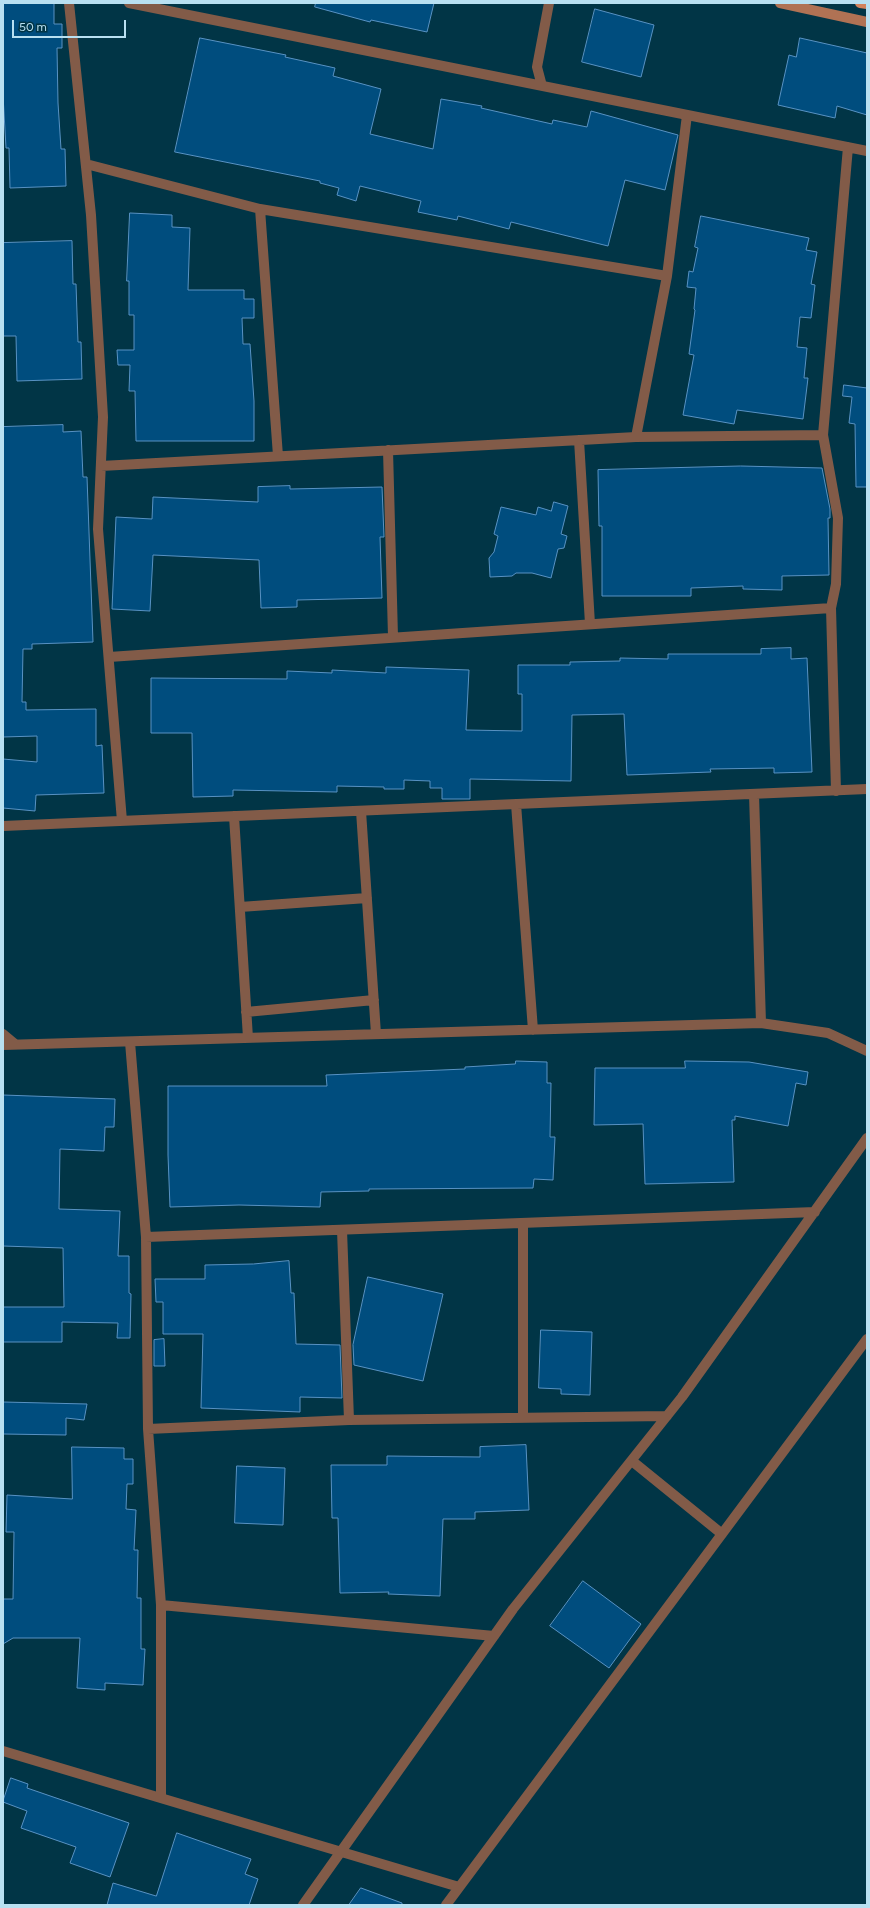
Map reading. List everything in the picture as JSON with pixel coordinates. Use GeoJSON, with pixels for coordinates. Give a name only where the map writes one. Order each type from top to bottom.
{"type":"FeatureCollection","features":[{"type":"Feature","properties":{"kind":"main road"},"geometry":{"type":"LineString","coordinates":[[780,3],[867,22]]}},
{"type":"Feature","properties":{"kind":"main road"},"geometry":{"type":"LineString","coordinates":[[860,3],[867,4]]}},
{"type":"Feature","properties":{"kind":"street"},"geometry":{"type":"LineString","coordinates":[[69,3],[91,215],[103,417],[98,529],[122,821]]}},
{"type":"Feature","properties":{"kind":"street"},"geometry":{"type":"LineString","coordinates":[[129,3],[867,151]]}},
{"type":"Feature","properties":{"kind":"street"},"geometry":{"type":"LineString","coordinates":[[542,86],[537,67],[549,3]]}},
{"type":"Feature","properties":{"kind":"street"},"geometry":{"type":"LineString","coordinates":[[636,437],[667,276],[687,115]]}},
{"type":"Feature","properties":{"kind":"street"},"geometry":{"type":"LineString","coordinates":[[836,791],[831,608],[836,584],[838,518],[824,435],[848,147]]}},
{"type":"Feature","properties":{"kind":"street"},"geometry":{"type":"LineString","coordinates":[[86,164],[260,209],[667,276]]}},
{"type":"Feature","properties":{"kind":"street"},"geometry":{"type":"LineString","coordinates":[[260,209],[278,456]]}},
{"type":"Feature","properties":{"kind":"street"},"geometry":{"type":"LineString","coordinates":[[101,466],[636,437],[824,435]]}},
{"type":"Feature","properties":{"kind":"street"},"geometry":{"type":"LineString","coordinates":[[579,440],[590,624]]}},
{"type":"Feature","properties":{"kind":"street"},"geometry":{"type":"LineString","coordinates":[[388,450],[393,637]]}},
{"type":"Feature","properties":{"kind":"street"},"geometry":{"type":"LineString","coordinates":[[109,657],[831,608]]}},
{"type":"Feature","properties":{"kind":"street"},"geometry":{"type":"LineString","coordinates":[[4,828],[122,821],[867,789]]}},
{"type":"Feature","properties":{"kind":"street"},"geometry":{"type":"LineString","coordinates":[[754,794],[761,1023]]}},
{"type":"Feature","properties":{"kind":"street"},"geometry":{"type":"LineString","coordinates":[[516,804],[533,1030]]}},
{"type":"Feature","properties":{"kind":"street"},"geometry":{"type":"LineString","coordinates":[[361,811],[376,1034]]}},
{"type":"Feature","properties":{"kind":"street"},"geometry":{"type":"LineString","coordinates":[[234,816],[248,1038]]}},
{"type":"Feature","properties":{"kind":"street"},"geometry":{"type":"LineString","coordinates":[[240,907],[367,898]]}},
{"type":"Feature","properties":{"kind":"street"},"geometry":{"type":"LineString","coordinates":[[246,1012],[374,1000]]}},
{"type":"Feature","properties":{"kind":"street"},"geometry":{"type":"LineString","coordinates":[[3,1045],[761,1023],[828,1033],[867,1051]]}},
{"type":"Feature","properties":{"kind":"street"},"geometry":{"type":"LineString","coordinates":[[3,1034],[15,1044]]}},
{"type":"Feature","properties":{"kind":"street"},"geometry":{"type":"LineString","coordinates":[[130,1042],[146,1237],[148,1429],[161,1605],[161,1798]]}},
{"type":"Feature","properties":{"kind":"street"},"geometry":{"type":"LineString","coordinates":[[303,1905],[513,1609],[667,1416],[867,1138]]}},
{"type":"Feature","properties":{"kind":"street"},"geometry":{"type":"LineString","coordinates":[[146,1237],[815,1212]]}},
{"type":"Feature","properties":{"kind":"street"},"geometry":{"type":"LineString","coordinates":[[522,1223],[523,1418]]}},
{"type":"Feature","properties":{"kind":"street"},"geometry":{"type":"LineString","coordinates":[[342,1230],[350,1420]]}},
{"type":"Feature","properties":{"kind":"street"},"geometry":{"type":"LineString","coordinates":[[446,1905],[867,1339]]}},
{"type":"Feature","properties":{"kind":"street"},"geometry":{"type":"LineString","coordinates":[[148,1429],[350,1420],[667,1416]]}},
{"type":"Feature","properties":{"kind":"street"},"geometry":{"type":"LineString","coordinates":[[632,1461],[722,1534]]}},
{"type":"Feature","properties":{"kind":"street"},"geometry":{"type":"LineString","coordinates":[[161,1605],[494,1636]]}},
{"type":"Feature","properties":{"kind":"street"},"geometry":{"type":"LineString","coordinates":[[3,1751],[459,1887]]}},
{"type":"Feature","properties":{"kind":"building"},"geometry":{"type":"Polygon","coordinates":[[[3,3],[54,3],[54,24],[62,24],[62,48],[57,48],[58,103],[61,149],[65,149],[66,186],[10,188],[9,148],[6,148],[3,95],[3,3]]]}},
{"type":"Feature","properties":{"kind":"building"},"geometry":{"type":"Polygon","coordinates":[[[316,3],[434,3],[427,32],[371,20],[370,22],[315,7],[316,3]]]}},
{"type":"Feature","properties":{"kind":"building"},"geometry":{"type":"Polygon","coordinates":[[[595,9],[654,25],[641,77],[582,62],[595,9]]]}},
{"type":"Feature","properties":{"kind":"building"},"geometry":{"type":"Polygon","coordinates":[[[200,38],[286,55],[285,57],[335,68],[333,76],[381,89],[370,134],[433,149],[441,99],[482,106],[481,108],[552,124],[553,120],[587,127],[591,111],[678,135],[665,190],[625,180],[608,246],[511,222],[509,229],[458,216],[457,220],[418,212],[421,201],[360,186],[356,201],[337,195],[339,188],[320,183],[320,181],[175,152],[200,38]]]}},
{"type":"Feature","properties":{"kind":"building"},"geometry":{"type":"Polygon","coordinates":[[[800,38],[867,53],[867,115],[837,106],[835,118],[778,105],[789,55],[796,57],[800,38]]]}},
{"type":"Feature","properties":{"kind":"building"},"geometry":{"type":"Polygon","coordinates":[[[130,213],[172,215],[172,227],[190,228],[188,290],[244,290],[244,299],[254,299],[254,318],[242,318],[243,344],[250,344],[254,401],[254,441],[136,441],[135,391],[129,391],[130,365],[118,365],[117,350],[134,350],[134,315],[129,315],[129,281],[127,281],[130,213]]]}},
{"type":"Feature","properties":{"kind":"building"},"geometry":{"type":"Polygon","coordinates":[[[701,216],[809,238],[806,250],[817,252],[811,284],[815,285],[811,318],[800,317],[797,347],[807,348],[804,378],[808,378],[803,419],[737,410],[734,424],[683,415],[694,355],[689,354],[695,310],[696,288],[687,287],[689,271],[693,272],[698,248],[695,247],[701,216]]]}},
{"type":"Feature","properties":{"kind":"building"},"geometry":{"type":"Polygon","coordinates":[[[72,241],[73,284],[76,284],[78,342],[81,342],[82,379],[17,381],[16,336],[3,336],[3,243],[72,241]]]}},
{"type":"Feature","properties":{"kind":"building"},"geometry":{"type":"Polygon","coordinates":[[[844,385],[867,388],[867,487],[856,487],[855,424],[849,423],[852,397],[843,396],[844,385]]]}},
{"type":"Feature","properties":{"kind":"building"},"geometry":{"type":"Polygon","coordinates":[[[63,425],[63,432],[81,431],[83,477],[87,477],[93,642],[32,644],[32,649],[23,649],[22,702],[26,702],[26,710],[96,709],[96,746],[102,745],[104,793],[36,795],[35,811],[3,808],[3,759],[37,762],[37,736],[3,737],[3,427],[63,425]]]}},
{"type":"Feature","properties":{"kind":"building"},"geometry":{"type":"Polygon","coordinates":[[[741,466],[822,468],[830,509],[830,518],[828,518],[829,575],[782,576],[782,590],[743,589],[743,586],[691,588],[691,596],[602,596],[602,526],[599,526],[598,470],[741,466]]]}},
{"type":"Feature","properties":{"kind":"building"},"geometry":{"type":"Polygon","coordinates":[[[290,486],[290,489],[382,487],[384,537],[380,537],[382,598],[297,600],[297,607],[261,608],[259,560],[153,555],[150,611],[112,609],[116,517],[152,519],[153,497],[258,502],[258,487],[290,486]]]}},
{"type":"Feature","properties":{"kind":"building"},"geometry":{"type":"Polygon","coordinates":[[[554,502],[568,506],[561,534],[567,536],[564,548],[558,549],[551,578],[532,573],[516,573],[512,576],[490,577],[489,558],[494,552],[498,536],[494,534],[501,507],[536,515],[538,507],[551,511],[554,502]]]}},
{"type":"Feature","properties":{"kind":"building"},"geometry":{"type":"Polygon","coordinates":[[[791,648],[791,659],[807,658],[812,772],[774,773],[774,768],[710,769],[711,772],[627,775],[624,714],[572,715],[571,781],[470,779],[470,799],[442,799],[442,788],[430,788],[430,781],[404,780],[404,789],[337,786],[337,792],[233,790],[233,796],[193,797],[192,733],[151,733],[151,678],[287,679],[287,671],[332,673],[332,670],[386,673],[386,667],[469,670],[466,730],[522,731],[522,694],[518,694],[518,665],[570,665],[570,662],[620,661],[620,658],[668,659],[668,654],[761,654],[761,649],[791,648]]]}},
{"type":"Feature","properties":{"kind":"building"},"geometry":{"type":"Polygon","coordinates":[[[516,1061],[547,1062],[547,1083],[551,1083],[550,1137],[555,1137],[553,1180],[534,1179],[533,1188],[369,1189],[369,1191],[321,1192],[320,1207],[239,1205],[170,1207],[168,1086],[327,1086],[326,1075],[465,1069],[465,1067],[515,1064],[516,1061]]]}},
{"type":"Feature","properties":{"kind":"building"},"geometry":{"type":"Polygon","coordinates":[[[685,1061],[749,1062],[808,1072],[806,1085],[796,1083],[788,1126],[735,1116],[735,1120],[732,1120],[734,1182],[645,1184],[643,1124],[594,1125],[595,1068],[685,1068],[685,1061]]]}},
{"type":"Feature","properties":{"kind":"building"},"geometry":{"type":"Polygon","coordinates":[[[3,1095],[115,1099],[114,1127],[105,1127],[104,1151],[60,1149],[59,1209],[120,1211],[118,1256],[129,1256],[129,1293],[131,1294],[130,1338],[117,1338],[118,1323],[62,1322],[62,1342],[3,1342],[3,1307],[64,1307],[63,1248],[3,1246],[3,1095]]]}},
{"type":"Feature","properties":{"kind":"building"},"geometry":{"type":"Polygon","coordinates":[[[289,1261],[291,1293],[294,1293],[296,1344],[340,1345],[342,1398],[300,1397],[300,1412],[201,1408],[203,1334],[163,1334],[163,1302],[156,1302],[155,1279],[205,1279],[205,1265],[253,1264],[289,1261]]]}},
{"type":"Feature","properties":{"kind":"building"},"geometry":{"type":"Polygon","coordinates":[[[368,1277],[443,1294],[423,1381],[354,1365],[353,1345],[368,1277]]]}},
{"type":"Feature","properties":{"kind":"building"},"geometry":{"type":"Polygon","coordinates":[[[541,1330],[592,1332],[590,1395],[561,1394],[561,1389],[539,1388],[541,1330]]]}},
{"type":"Feature","properties":{"kind":"building"},"geometry":{"type":"Polygon","coordinates":[[[164,1339],[165,1366],[154,1366],[154,1340],[164,1339]]]}},
{"type":"Feature","properties":{"kind":"building"},"geometry":{"type":"Polygon","coordinates":[[[3,1402],[87,1404],[84,1420],[66,1418],[66,1435],[3,1434],[3,1402]]]}},
{"type":"Feature","properties":{"kind":"building"},"geometry":{"type":"Polygon","coordinates":[[[526,1445],[529,1510],[475,1512],[475,1519],[443,1519],[440,1596],[388,1594],[389,1592],[340,1593],[338,1518],[332,1518],[331,1465],[387,1465],[387,1456],[480,1457],[480,1447],[526,1445]]]}},
{"type":"Feature","properties":{"kind":"building"},"geometry":{"type":"Polygon","coordinates":[[[72,1447],[124,1448],[124,1459],[133,1459],[133,1484],[127,1484],[126,1509],[136,1510],[134,1550],[138,1550],[137,1598],[141,1598],[141,1649],[145,1649],[143,1685],[105,1683],[105,1690],[77,1688],[80,1638],[13,1638],[3,1644],[3,1599],[13,1599],[14,1532],[6,1532],[7,1495],[72,1499],[72,1447]]]}},
{"type":"Feature","properties":{"kind":"building"},"geometry":{"type":"Polygon","coordinates":[[[237,1466],[285,1468],[283,1525],[235,1523],[237,1466]]]}},
{"type":"Feature","properties":{"kind":"building"},"geometry":{"type":"Polygon","coordinates":[[[583,1581],[641,1624],[609,1668],[550,1626],[583,1581]]]}},
{"type":"Feature","properties":{"kind":"building"},"geometry":{"type":"Polygon","coordinates":[[[11,1778],[28,1784],[27,1788],[129,1823],[110,1877],[70,1863],[76,1847],[21,1828],[27,1811],[3,1802],[11,1778]]]}},
{"type":"Feature","properties":{"kind":"building"},"geometry":{"type":"Polygon","coordinates":[[[177,1833],[251,1859],[245,1874],[258,1879],[249,1905],[107,1905],[113,1883],[156,1896],[177,1833]]]}},
{"type":"Feature","properties":{"kind":"building"},"geometry":{"type":"Polygon","coordinates":[[[361,1888],[402,1903],[402,1905],[349,1905],[361,1888]]]}}]}
